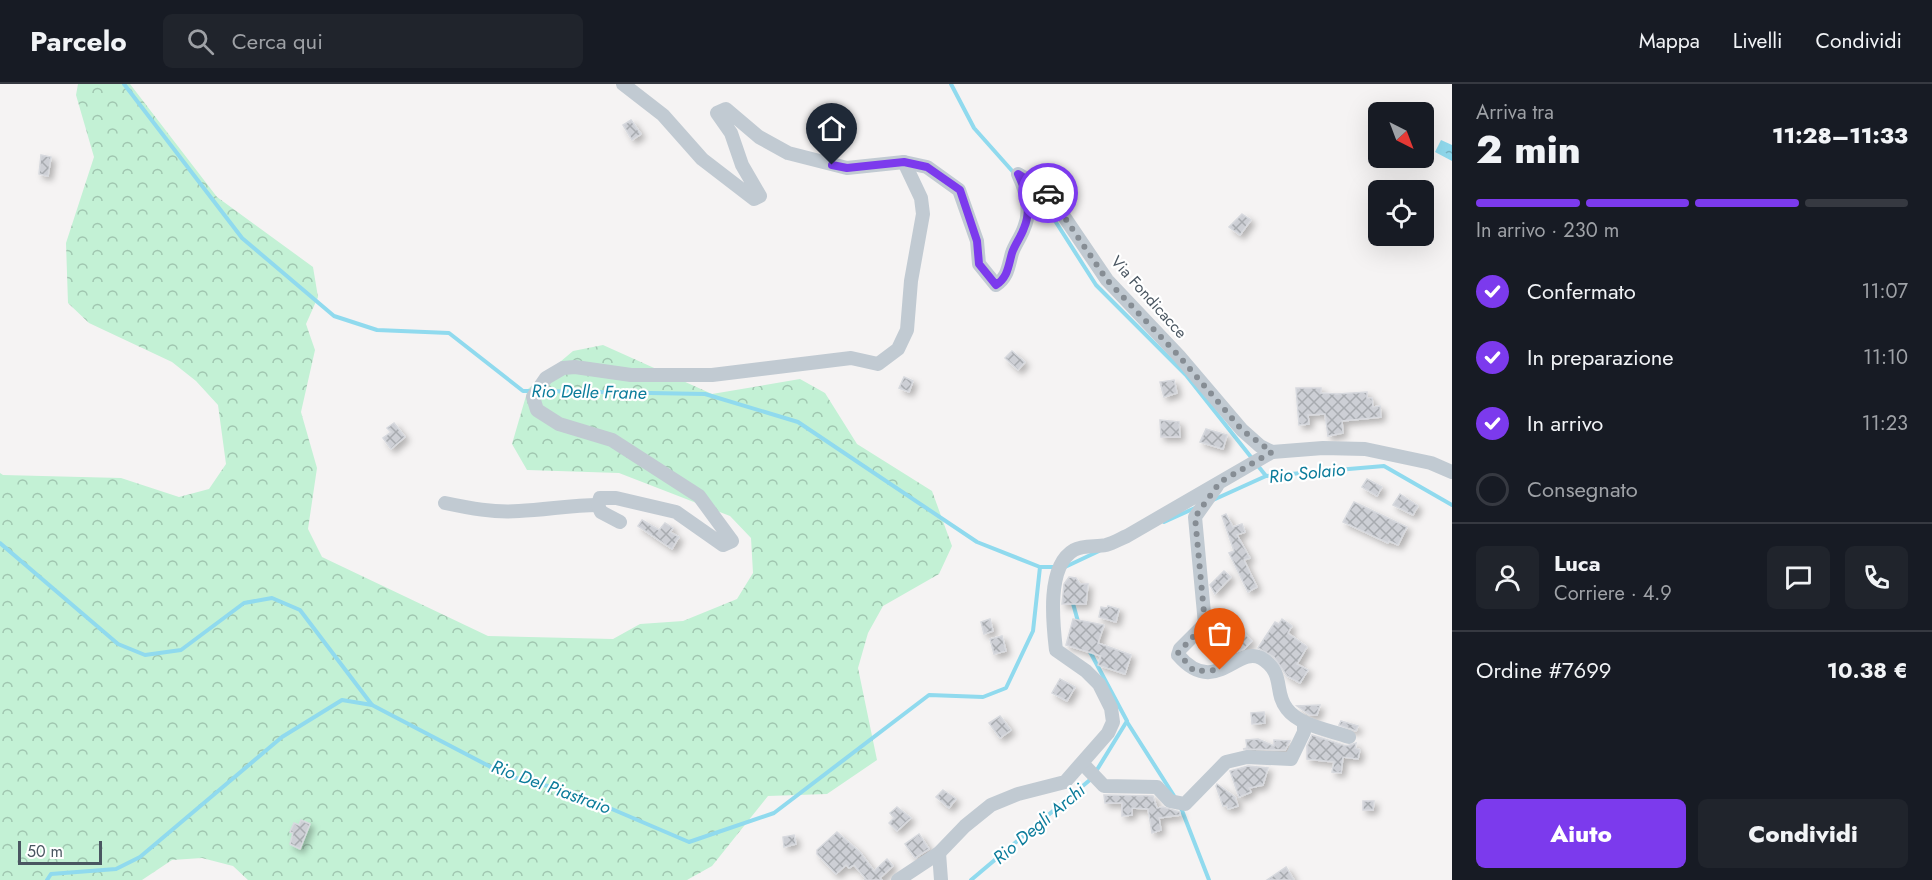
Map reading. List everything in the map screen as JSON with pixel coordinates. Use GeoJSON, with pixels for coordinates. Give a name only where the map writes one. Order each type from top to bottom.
{"type":"FeatureCollection","features":[{"type":"Feature","properties":{"kind":"street","name":"Via Fondicacce"},"geometry":{"type":"LineString","coordinates":[[622,84],[663,116],[702,159],[754,199],[760,196],[742,165],[731,133],[717,113],[726,109],[759,137],[788,153],[847,168],[904,162],[927,167],[960,190],[977,241],[979,264],[996,285],[1005,279],[1013,250],[1025,226],[1028,210],[1026,189],[1018,174],[1046,190],[1107,280],[1179,356],[1242,430],[1272,452]]}},
{"type":"Feature","properties":{"kind":"street"},"geometry":{"type":"LineString","coordinates":[[620,522],[601,512],[598,505],[600,498],[616,498],[676,512],[723,545],[729,545],[732,541],[726,529],[699,496],[612,440],[559,424],[537,410],[533,397],[546,378],[563,368],[575,367],[632,375],[712,375],[851,358],[878,364],[898,349],[907,330],[911,281],[923,214],[921,198],[904,162]]}},
{"type":"Feature","properties":{"kind":"street"},"geometry":{"type":"LineString","coordinates":[[898,880],[939,853],[965,826],[991,805],[1005,798],[1065,782],[1108,734],[1113,722],[1111,708],[1099,684],[1086,671],[1056,650],[1052,615],[1054,584],[1069,554],[1076,549],[1108,544],[1127,536],[1272,452],[1323,448],[1365,449],[1422,460],[1452,471]]}},
{"type":"Feature","properties":{"kind":"street"},"geometry":{"type":"LineString","coordinates":[[1220,482],[1195,517],[1205,624],[1180,649],[1178,655],[1197,672],[1220,670],[1253,657],[1260,658],[1279,677],[1286,708],[1304,722],[1349,737]]}},
{"type":"Feature","properties":{"kind":"street"},"geometry":{"type":"LineString","coordinates":[[445,503],[471,509],[519,512],[565,505],[598,505]]}},
{"type":"Feature","properties":{"kind":"street"},"geometry":{"type":"LineString","coordinates":[[1083,764],[1104,786],[1157,787],[1170,801],[1185,804],[1226,762],[1247,757],[1291,759],[1304,732],[1304,722]]}},
{"type":"Feature","properties":{"kind":"street"},"geometry":{"type":"LineString","coordinates":[[939,853],[941,880]]}},
{"type":"Feature","properties":{"kind":"green space"},"geometry":{"type":"Polygon","coordinates":[[[78,84],[130,84],[217,197],[313,267],[318,297],[306,324],[315,350],[301,412],[317,468],[308,529],[322,557],[488,636],[613,639],[640,624],[683,621],[737,599],[753,573],[751,538],[730,516],[619,473],[527,470],[512,444],[528,389],[573,351],[603,345],[712,394],[800,379],[825,393],[857,444],[932,491],[952,546],[939,574],[883,606],[868,633],[858,668],[877,760],[827,794],[768,796],[712,866],[687,880],[248,880],[233,866],[202,858],[172,860],[142,880],[0,880],[0,473],[3,475],[121,478],[179,497],[209,489],[226,464],[218,405],[196,381],[172,362],[89,323],[68,303],[66,243],[94,157],[76,95],[78,84]]]}},
{"type":"Feature","properties":{"kind":"water"},"geometry":{"type":"Polygon","coordinates":[[[1441,140],[1452,145],[1452,161],[1435,152],[1441,140]]]}},
{"type":"Feature","properties":{"kind":"building"},"geometry":{"type":"Polygon","coordinates":[[[631,120],[641,134],[632,140],[623,125],[631,120]]]}},
{"type":"Feature","properties":{"kind":"building"},"geometry":{"type":"Polygon","coordinates":[[[41,155],[51,157],[48,176],[39,174],[41,155]]]}},
{"type":"Feature","properties":{"kind":"building"},"geometry":{"type":"Polygon","coordinates":[[[1242,214],[1251,220],[1240,235],[1229,227],[1242,214]]]}},
{"type":"Feature","properties":{"kind":"building"},"geometry":{"type":"Polygon","coordinates":[[[1012,351],[1025,362],[1018,370],[1005,358],[1012,351]]]}},
{"type":"Feature","properties":{"kind":"building"},"geometry":{"type":"Polygon","coordinates":[[[904,377],[913,381],[909,392],[899,388],[904,377]]]}},
{"type":"Feature","properties":{"kind":"building"},"geometry":{"type":"Polygon","coordinates":[[[1174,380],[1177,393],[1164,397],[1160,382],[1174,380]]]}},
{"type":"Feature","properties":{"kind":"building"},"geometry":{"type":"Polygon","coordinates":[[[1296,388],[1321,388],[1321,393],[1337,394],[1367,392],[1367,398],[1372,398],[1373,407],[1380,406],[1381,417],[1342,421],[1343,433],[1328,436],[1325,414],[1308,415],[1309,424],[1299,425],[1296,388]]]}},
{"type":"Feature","properties":{"kind":"building"},"geometry":{"type":"Polygon","coordinates":[[[1160,420],[1179,422],[1180,437],[1161,437],[1160,420]]]}},
{"type":"Feature","properties":{"kind":"building"},"geometry":{"type":"Polygon","coordinates":[[[394,423],[405,437],[391,449],[383,438],[391,432],[387,428],[394,423]]]}},
{"type":"Feature","properties":{"kind":"building"},"geometry":{"type":"Polygon","coordinates":[[[1206,429],[1227,435],[1223,449],[1200,442],[1206,429]]]}},
{"type":"Feature","properties":{"kind":"building"},"geometry":{"type":"Polygon","coordinates":[[[1367,479],[1382,487],[1377,496],[1362,487],[1367,479]]]}},
{"type":"Feature","properties":{"kind":"building"},"geometry":{"type":"Polygon","coordinates":[[[1400,494],[1418,506],[1413,515],[1393,505],[1400,494]]]}},
{"type":"Feature","properties":{"kind":"building"},"geometry":{"type":"Polygon","coordinates":[[[1354,502],[1407,527],[1398,545],[1389,541],[1388,543],[1343,522],[1354,502]]]}},
{"type":"Feature","properties":{"kind":"building"},"geometry":{"type":"Polygon","coordinates":[[[1226,514],[1233,527],[1242,524],[1245,532],[1237,535],[1250,558],[1244,560],[1257,587],[1248,592],[1229,553],[1234,551],[1222,516],[1226,514]]]}},
{"type":"Feature","properties":{"kind":"building"},"geometry":{"type":"Polygon","coordinates":[[[642,520],[659,530],[665,523],[673,528],[670,532],[679,537],[672,549],[638,526],[642,520]]]}},
{"type":"Feature","properties":{"kind":"building"},"geometry":{"type":"Polygon","coordinates":[[[1224,571],[1231,577],[1215,594],[1210,585],[1224,571]]]}},
{"type":"Feature","properties":{"kind":"building"},"geometry":{"type":"Polygon","coordinates":[[[1069,577],[1076,578],[1080,584],[1088,584],[1086,604],[1062,604],[1064,584],[1069,577]]]}},
{"type":"Feature","properties":{"kind":"building"},"geometry":{"type":"Polygon","coordinates":[[[1108,606],[1119,609],[1116,622],[1099,617],[1101,607],[1107,608],[1108,606]]]}},
{"type":"Feature","properties":{"kind":"building"},"geometry":{"type":"Polygon","coordinates":[[[990,619],[993,631],[984,634],[981,622],[990,619]]]}},
{"type":"Feature","properties":{"kind":"building"},"geometry":{"type":"Polygon","coordinates":[[[1073,619],[1104,625],[1098,643],[1131,655],[1125,674],[1098,665],[1101,656],[1066,645],[1073,619]]]}},
{"type":"Feature","properties":{"kind":"building"},"geometry":{"type":"Polygon","coordinates":[[[1282,619],[1292,626],[1288,633],[1307,647],[1297,664],[1308,670],[1300,683],[1287,676],[1274,657],[1258,648],[1275,622],[1279,624],[1282,619]]]}},
{"type":"Feature","properties":{"kind":"building"},"geometry":{"type":"Polygon","coordinates":[[[1239,628],[1252,641],[1244,649],[1231,654],[1220,644],[1239,628]]]}},
{"type":"Feature","properties":{"kind":"building"},"geometry":{"type":"Polygon","coordinates":[[[1002,636],[1006,651],[994,654],[990,639],[1002,636]]]}},
{"type":"Feature","properties":{"kind":"building"},"geometry":{"type":"Polygon","coordinates":[[[1060,679],[1075,687],[1067,701],[1052,693],[1060,679]]]}},
{"type":"Feature","properties":{"kind":"building"},"geometry":{"type":"Polygon","coordinates":[[[1320,705],[1317,715],[1310,715],[1297,706],[1320,705]]]}},
{"type":"Feature","properties":{"kind":"building"},"geometry":{"type":"Polygon","coordinates":[[[1264,712],[1265,723],[1252,724],[1251,713],[1264,712]]]}},
{"type":"Feature","properties":{"kind":"building"},"geometry":{"type":"Polygon","coordinates":[[[1000,716],[1011,730],[1000,738],[989,723],[1000,716]]]}},
{"type":"Feature","properties":{"kind":"building"},"geometry":{"type":"Polygon","coordinates":[[[1341,721],[1358,726],[1356,731],[1339,725],[1341,721]]]}},
{"type":"Feature","properties":{"kind":"building"},"geometry":{"type":"Polygon","coordinates":[[[1312,735],[1346,746],[1356,743],[1355,748],[1360,750],[1358,759],[1343,757],[1341,773],[1332,772],[1334,762],[1307,759],[1307,746],[1312,735]]]}},
{"type":"Feature","properties":{"kind":"building"},"geometry":{"type":"Polygon","coordinates":[[[1258,739],[1274,746],[1274,740],[1290,741],[1285,750],[1243,749],[1247,748],[1246,740],[1258,739]]]}},
{"type":"Feature","properties":{"kind":"building"},"geometry":{"type":"Polygon","coordinates":[[[1248,766],[1268,768],[1263,785],[1249,788],[1251,792],[1239,797],[1230,771],[1248,766]]]}},
{"type":"Feature","properties":{"kind":"building"},"geometry":{"type":"Polygon","coordinates":[[[1217,784],[1235,797],[1238,806],[1228,809],[1227,805],[1223,806],[1217,784]]]}},
{"type":"Feature","properties":{"kind":"building"},"geometry":{"type":"Polygon","coordinates":[[[943,790],[956,799],[949,808],[936,797],[943,790]]]}},
{"type":"Feature","properties":{"kind":"building"},"geometry":{"type":"Polygon","coordinates":[[[1104,795],[1153,796],[1157,808],[1163,807],[1180,812],[1180,815],[1159,818],[1161,830],[1152,833],[1148,809],[1132,808],[1132,815],[1122,816],[1122,803],[1105,803],[1104,795]]]}},
{"type":"Feature","properties":{"kind":"building"},"geometry":{"type":"Polygon","coordinates":[[[1363,801],[1374,801],[1373,810],[1363,810],[1363,801]]]}},
{"type":"Feature","properties":{"kind":"building"},"geometry":{"type":"Polygon","coordinates":[[[897,807],[911,818],[897,831],[889,823],[894,818],[890,813],[897,807]]]}},
{"type":"Feature","properties":{"kind":"building"},"geometry":{"type":"Polygon","coordinates":[[[301,820],[310,824],[300,849],[290,844],[293,833],[290,832],[294,823],[299,825],[301,820]]]}},
{"type":"Feature","properties":{"kind":"building"},"geometry":{"type":"Polygon","coordinates":[[[837,832],[860,852],[874,871],[887,859],[893,866],[880,878],[882,880],[864,880],[866,879],[854,865],[849,868],[846,865],[836,874],[817,854],[817,850],[837,832]]]}},
{"type":"Feature","properties":{"kind":"building"},"geometry":{"type":"Polygon","coordinates":[[[919,834],[929,849],[915,858],[905,844],[919,834]]]}},
{"type":"Feature","properties":{"kind":"building"},"geometry":{"type":"Polygon","coordinates":[[[794,835],[796,844],[784,847],[783,837],[794,835]]]}},
{"type":"Feature","properties":{"kind":"building"},"geometry":{"type":"Polygon","coordinates":[[[1286,867],[1294,880],[1267,880],[1286,867]]]}},
{"type":"Feature","properties":{"kind":"waterway","name":"Rio Delle Frane"},"geometry":{"type":"LineString","coordinates":[[124,84],[242,238],[334,316],[377,330],[449,333],[523,391],[533,391]]}},
{"type":"Feature","properties":{"kind":"waterway"},"geometry":{"type":"LineString","coordinates":[[951,84],[974,128],[1014,173]]}},
{"type":"Feature","properties":{"kind":"waterway"},"geometry":{"type":"LineString","coordinates":[[1029,190],[1052,216],[1096,285],[1186,375],[1266,476]]}},
{"type":"Feature","properties":{"kind":"waterway","name":"Rio Delle Frane"},"geometry":{"type":"LineString","coordinates":[[541,391],[705,394],[798,422],[977,542],[1040,567],[1055,567]]}},
{"type":"Feature","properties":{"kind":"waterway","name":"Rio Solaio"},"geometry":{"type":"LineString","coordinates":[[1213,500],[1266,476],[1384,466],[1452,505]]}},
{"type":"Feature","properties":{"kind":"waterway","name":"Rio Solaio"},"geometry":{"type":"LineString","coordinates":[[1164,522],[1195,508]]}},
{"type":"Feature","properties":{"kind":"waterway","name":"Rio Del Piastraio"},"geometry":{"type":"LineString","coordinates":[[0,543],[118,644],[145,655],[181,650],[244,603],[272,598],[300,610],[372,705],[508,776],[572,792],[689,842],[774,813],[929,695],[983,697],[1006,688],[1033,631],[1040,567]]}},
{"type":"Feature","properties":{"kind":"waterway","name":"Rio Solaio"},"geometry":{"type":"LineString","coordinates":[[1065,567],[1099,551]]}},
{"type":"Feature","properties":{"kind":"waterway","name":"Rio Degli Archi"},"geometry":{"type":"LineString","coordinates":[[1072,600],[1079,625]]}},
{"type":"Feature","properties":{"kind":"waterway","name":"Rio Degli Archi"},"geometry":{"type":"LineString","coordinates":[[1088,648],[1127,721],[1095,773]]}},
{"type":"Feature","properties":{"kind":"waterway"},"geometry":{"type":"LineString","coordinates":[[47,880],[51,874],[116,869],[140,857],[282,737],[342,700],[372,705]]}},
{"type":"Feature","properties":{"kind":"waterway"},"geometry":{"type":"LineString","coordinates":[[1127,722],[1176,799]]}},
{"type":"Feature","properties":{"kind":"waterway","name":"Rio Degli Archi"},"geometry":{"type":"LineString","coordinates":[[971,880],[1091,779]]}},
{"type":"Feature","properties":{"kind":"waterway"},"geometry":{"type":"LineString","coordinates":[[1181,808],[1209,880]]}},
{"type":"Feature","properties":{"kind":"way so far"},"geometry":{"type":"LineString","coordinates":[[1048,193],[1107,280],[1179,356],[1242,430],[1260,446],[1272,452],[1220,482],[1199,508],[1195,517],[1199,578],[1206,621],[1202,628],[1180,649],[1178,655],[1194,671],[1220,670]]}},
{"type":"Feature","properties":{"kind":"route"},"geometry":{"type":"LineString","coordinates":[[832,165],[847,168],[904,162],[927,167],[960,190],[977,241],[979,264],[996,285],[1005,279],[1013,250],[1025,226],[1028,210],[1026,189],[1018,174],[1048,193]]}}]}
